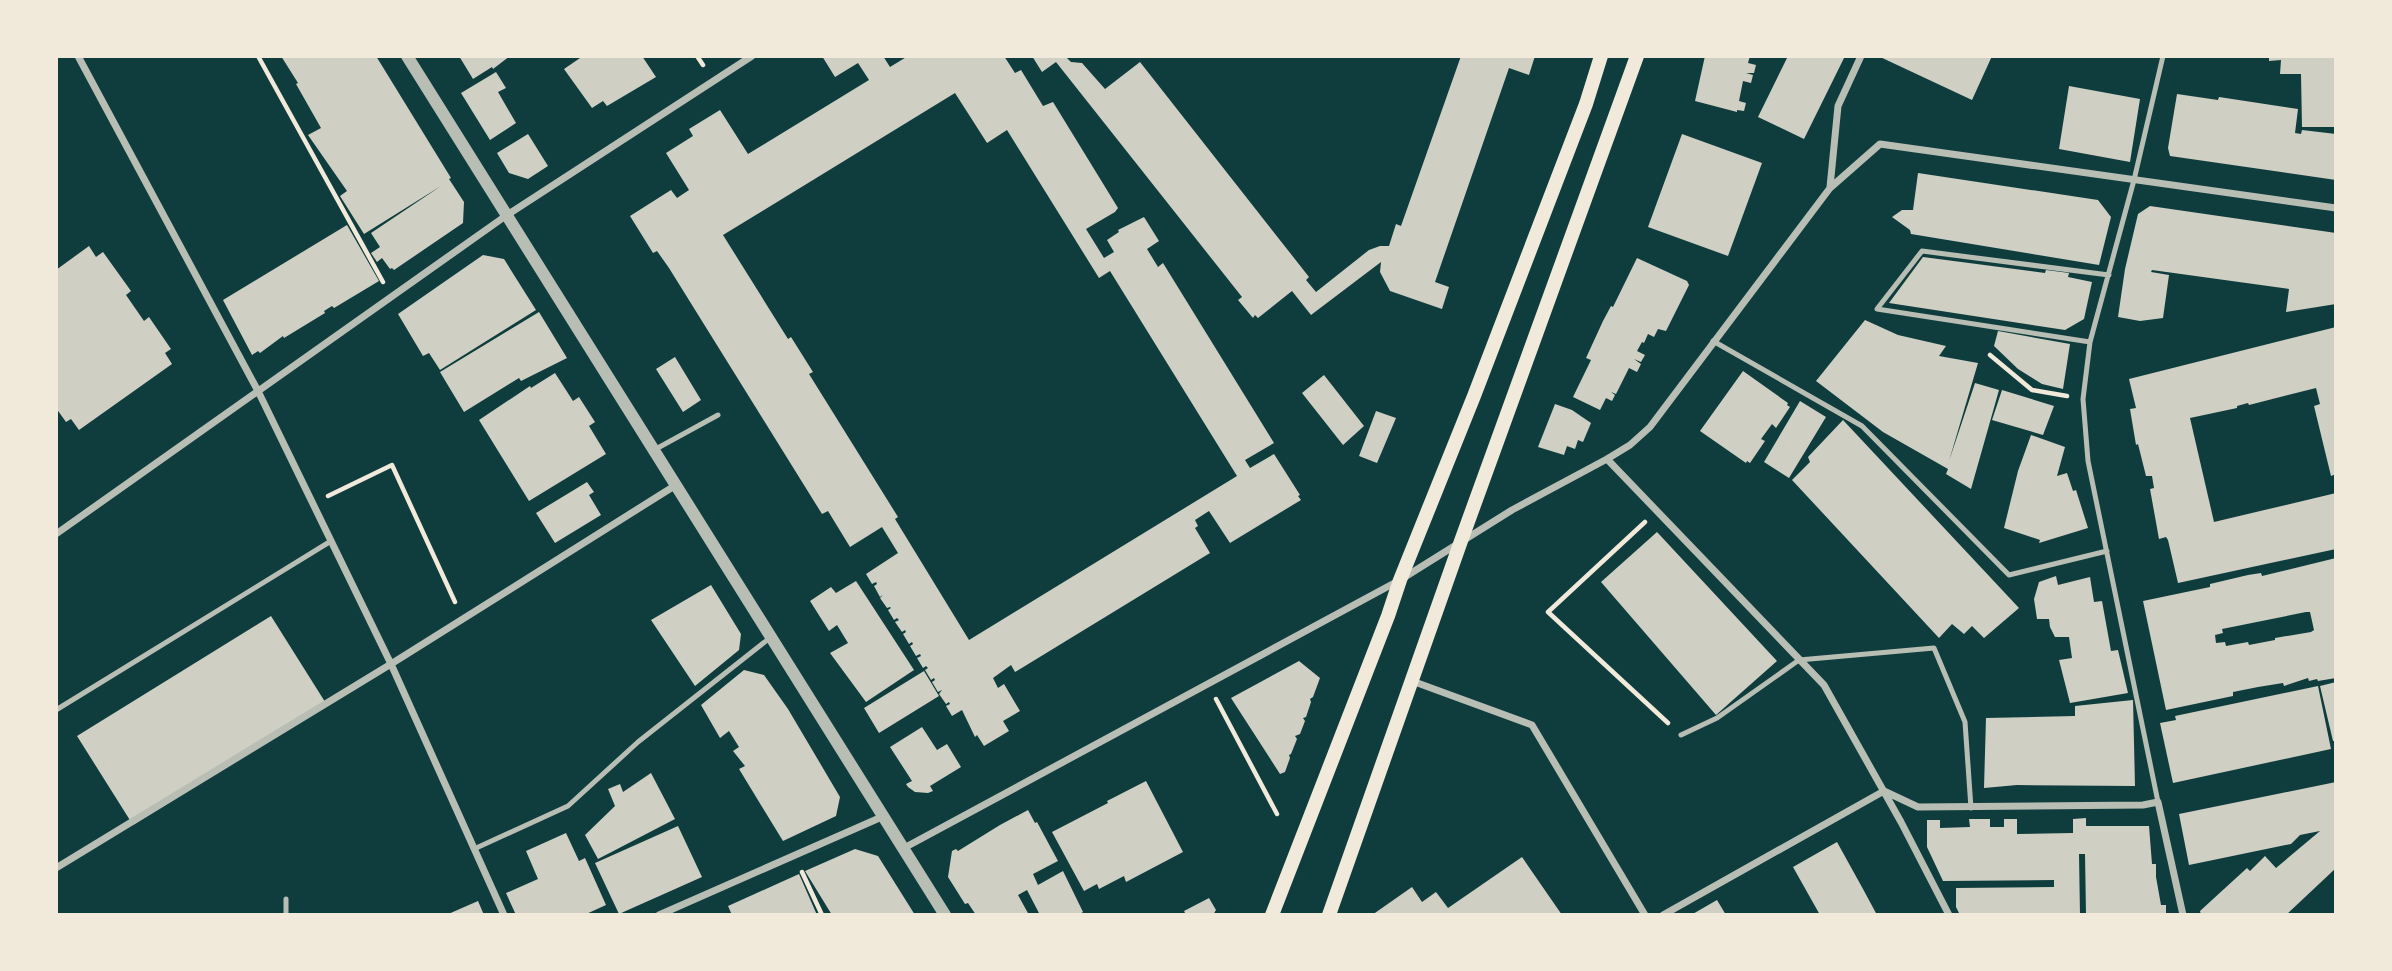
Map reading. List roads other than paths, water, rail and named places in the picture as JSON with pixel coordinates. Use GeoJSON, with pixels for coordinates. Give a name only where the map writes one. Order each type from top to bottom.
{"type":"FeatureCollection","features":[{"type":"Feature","properties":{"kind":"main road"},"geometry":{"type":"LineString","coordinates":[[1272,915],[1586,104],[1601,56]]}},
{"type":"Feature","properties":{"kind":"main road"},"geometry":{"type":"LineString","coordinates":[[1329,915],[1637,56]]}},
{"type":"Feature","properties":{"kind":"street"},"geometry":{"type":"LineString","coordinates":[[78,56],[258,391],[391,664],[504,915]]}},
{"type":"Feature","properties":{"kind":"street"},"geometry":{"type":"LineString","coordinates":[[407,56],[945,915]]}},
{"type":"Feature","properties":{"kind":"street"},"geometry":{"type":"LineString","coordinates":[[56,534],[507,215],[752,56]]}},
{"type":"Feature","properties":{"kind":"street"},"geometry":{"type":"LineString","coordinates":[[1830,188],[1838,106],[1861,56]]}},
{"type":"Feature","properties":{"kind":"street"},"geometry":{"type":"LineString","coordinates":[[904,848],[1400,580],[1512,510],[1630,445],[1650,426],[1830,188],[1880,145],[2336,208]]}},
{"type":"Feature","properties":{"kind":"street"},"geometry":{"type":"LineString","coordinates":[[1607,460],[1824,685],[1884,791],[1949,915]]}},
{"type":"Feature","properties":{"kind":"street"},"geometry":{"type":"LineString","coordinates":[[56,868],[391,664],[676,485]]}},
{"type":"Feature","properties":{"kind":"street"},"geometry":{"type":"LineString","coordinates":[[1411,681],[1532,725],[1645,915]]}},
{"type":"Feature","properties":{"kind":"street"},"geometry":{"type":"LineString","coordinates":[[1884,791],[1917,807],[2143,805],[2158,802],[2183,915]]}},
{"type":"Feature","properties":{"kind":"street"},"geometry":{"type":"LineString","coordinates":[[1663,915],[1884,791]]}},
{"type":"Feature","properties":{"kind":"street"},"geometry":{"type":"LineString","coordinates":[[659,915],[884,817]]}},
{"type":"Feature","properties":{"kind":"lane"},"geometry":{"type":"LineString","coordinates":[[2158,802],[2088,461],[2083,399],[2090,342],[2134,180],[2163,56]]}},
{"type":"Feature","properties":{"kind":"lane"},"geometry":{"type":"LineString","coordinates":[[2090,342],[1877,309],[1922,251],[2109,275]]}},
{"type":"Feature","properties":{"kind":"lane"},"geometry":{"type":"LineString","coordinates":[[1713,341],[1862,426],[2009,575],[2107,551]]}},
{"type":"Feature","properties":{"kind":"lane"},"geometry":{"type":"LineString","coordinates":[[654,450],[718,415]]}},
{"type":"Feature","properties":{"kind":"lane"},"geometry":{"type":"LineString","coordinates":[[56,710],[331,541]]}},
{"type":"Feature","properties":{"kind":"lane"},"geometry":{"type":"LineString","coordinates":[[474,849],[568,806],[638,742],[771,637]]}},
{"type":"Feature","properties":{"kind":"lane"},"geometry":{"type":"LineString","coordinates":[[1681,735],[1717,718],[1799,660],[1934,648],[1965,722],[1972,808]]}},
{"type":"Feature","properties":{"kind":"lane"},"geometry":{"type":"LineString","coordinates":[[286,899],[286,915]]}}]}
